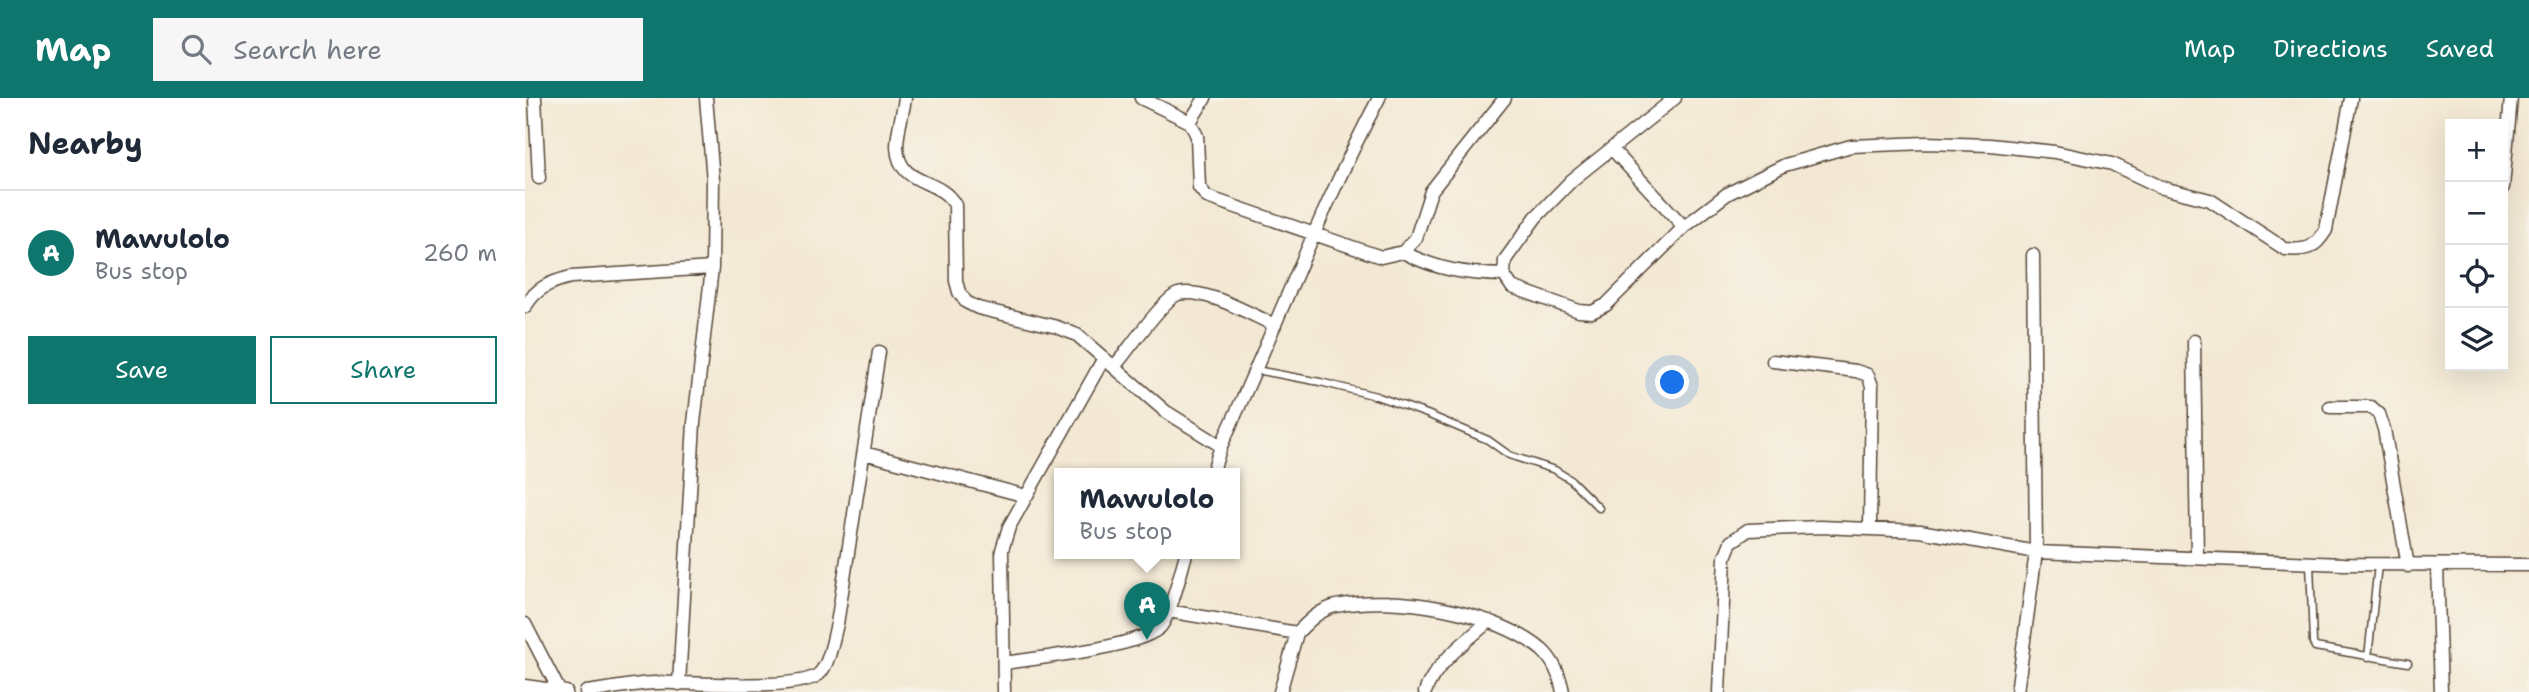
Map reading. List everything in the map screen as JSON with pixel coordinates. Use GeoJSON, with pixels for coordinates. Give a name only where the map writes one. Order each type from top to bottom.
{"type":"FeatureCollection","features":[{"type":"Feature","properties":{"kind":"street"},"geometry":{"type":"LineString","coordinates":[[535,98],[539,178]]}},
{"type":"Feature","properties":{"kind":"street"},"geometry":{"type":"LineString","coordinates":[[679,684],[694,423],[712,268],[713,180],[706,98]]}},
{"type":"Feature","properties":{"kind":"street"},"geometry":{"type":"LineString","coordinates":[[905,98],[897,144],[899,159],[904,170],[912,177],[950,195],[955,205],[956,281],[966,302],[978,308],[1057,327],[1077,335],[1165,411],[1221,446]]}},
{"type":"Feature","properties":{"kind":"street"},"geometry":{"type":"LineString","coordinates":[[1141,98],[1190,122],[1197,136],[1199,150],[1199,187],[1207,197],[1351,249],[1381,257],[1403,252],[1416,238],[1431,191],[1505,98]]}},
{"type":"Feature","properties":{"kind":"street"},"geometry":{"type":"LineString","coordinates":[[1190,122],[1205,98]]}},
{"type":"Feature","properties":{"kind":"street"},"geometry":{"type":"LineString","coordinates":[[1214,468],[1221,446],[1348,158],[1379,98]]}},
{"type":"Feature","properties":{"kind":"street"},"geometry":{"type":"LineString","coordinates":[[1675,98],[1572,180],[1537,217],[1505,260],[1504,275],[1512,286],[1579,311],[1592,312],[1606,305],[1685,227],[1727,194],[1785,165],[1851,146],[1926,143],[1990,145],[2055,152],[2112,164],[2163,188],[2210,200],[2285,249],[2299,250],[2317,244],[2326,230],[2351,98]]}},
{"type":"Feature","properties":{"kind":"street"},"geometry":{"type":"LineString","coordinates":[[2503,182],[2511,98]]}},
{"type":"Feature","properties":{"kind":"street"},"geometry":{"type":"LineString","coordinates":[[1612,149],[1685,227]]}},
{"type":"Feature","properties":{"kind":"street"},"geometry":{"type":"LineString","coordinates":[[1403,252],[1438,268],[1504,275]]}},
{"type":"Feature","properties":{"kind":"street"},"geometry":{"type":"LineString","coordinates":[[2017,692],[2036,552],[2033,255]]}},
{"type":"Feature","properties":{"kind":"street"},"geometry":{"type":"LineString","coordinates":[[525,307],[531,296],[549,283],[571,277],[712,268]]}},
{"type":"Feature","properties":{"kind":"street"},"geometry":{"type":"LineString","coordinates":[[1003,692],[1005,663],[1002,550],[1009,527],[1109,362],[1177,295],[1197,293],[1275,326]]}},
{"type":"Feature","properties":{"kind":"street"},"geometry":{"type":"LineString","coordinates":[[2194,341],[2197,558]]}},
{"type":"Feature","properties":{"kind":"street"},"geometry":{"type":"LineString","coordinates":[[586,692],[619,690],[657,682],[777,688],[805,681],[819,674],[827,660],[837,624],[879,352]]}},
{"type":"Feature","properties":{"kind":"street"},"geometry":{"type":"LineString","coordinates":[[1773,361],[1856,371],[1868,375],[1872,386],[1870,528]]}},
{"type":"Feature","properties":{"kind":"street"},"geometry":{"type":"LineString","coordinates":[[2330,407],[2371,407],[2379,414],[2385,429],[2408,565]]}},
{"type":"Feature","properties":{"kind":"street"},"geometry":{"type":"LineString","coordinates":[[864,453],[1026,496]]}},
{"type":"Feature","properties":{"kind":"street"},"geometry":{"type":"LineString","coordinates":[[1719,692],[1725,557],[1731,542],[1748,530],[1775,527],[1920,531],[2036,552],[2378,565],[2529,565]]}},
{"type":"Feature","properties":{"kind":"street"},"geometry":{"type":"LineString","coordinates":[[1005,663],[1130,642],[1159,629],[1168,611],[1184,559]]}},
{"type":"Feature","properties":{"kind":"street"},"geometry":{"type":"LineString","coordinates":[[2437,565],[2441,692]]}},
{"type":"Feature","properties":{"kind":"street"},"geometry":{"type":"LineString","coordinates":[[1280,692],[1297,633],[1315,615],[1335,606],[1391,603],[1453,610],[1489,621],[1543,650],[1556,667],[1563,692]]}},
{"type":"Feature","properties":{"kind":"street"},"geometry":{"type":"LineString","coordinates":[[1168,611],[1297,633]]}},
{"type":"Feature","properties":{"kind":"street"},"geometry":{"type":"LineString","coordinates":[[1425,692],[1427,685],[1447,659],[1489,621]]}},
{"type":"Feature","properties":{"kind":"street"},"geometry":{"type":"LineString","coordinates":[[525,624],[560,692]]}},
{"type":"Feature","properties":{"kind":"street"},"geometry":{"type":"LineString","coordinates":[[525,686],[566,692]]}},
{"type":"Feature","properties":{"kind":"lane"},"geometry":{"type":"LineString","coordinates":[[1256,370],[1365,393],[1427,414],[1488,440],[1509,455],[1555,470],[1571,480],[1599,508]]}},
{"type":"Feature","properties":{"kind":"lane"},"geometry":{"type":"LineString","coordinates":[[2310,562],[2315,647],[2408,663]]}},
{"type":"Feature","properties":{"kind":"lane"},"geometry":{"type":"LineString","coordinates":[[2368,657],[2378,565]]}},
{"type":"Feature","properties":{"kind":"place","name":"Mawulolo"},"geometry":{"type":"Point","coordinates":[1147,640]}}]}
